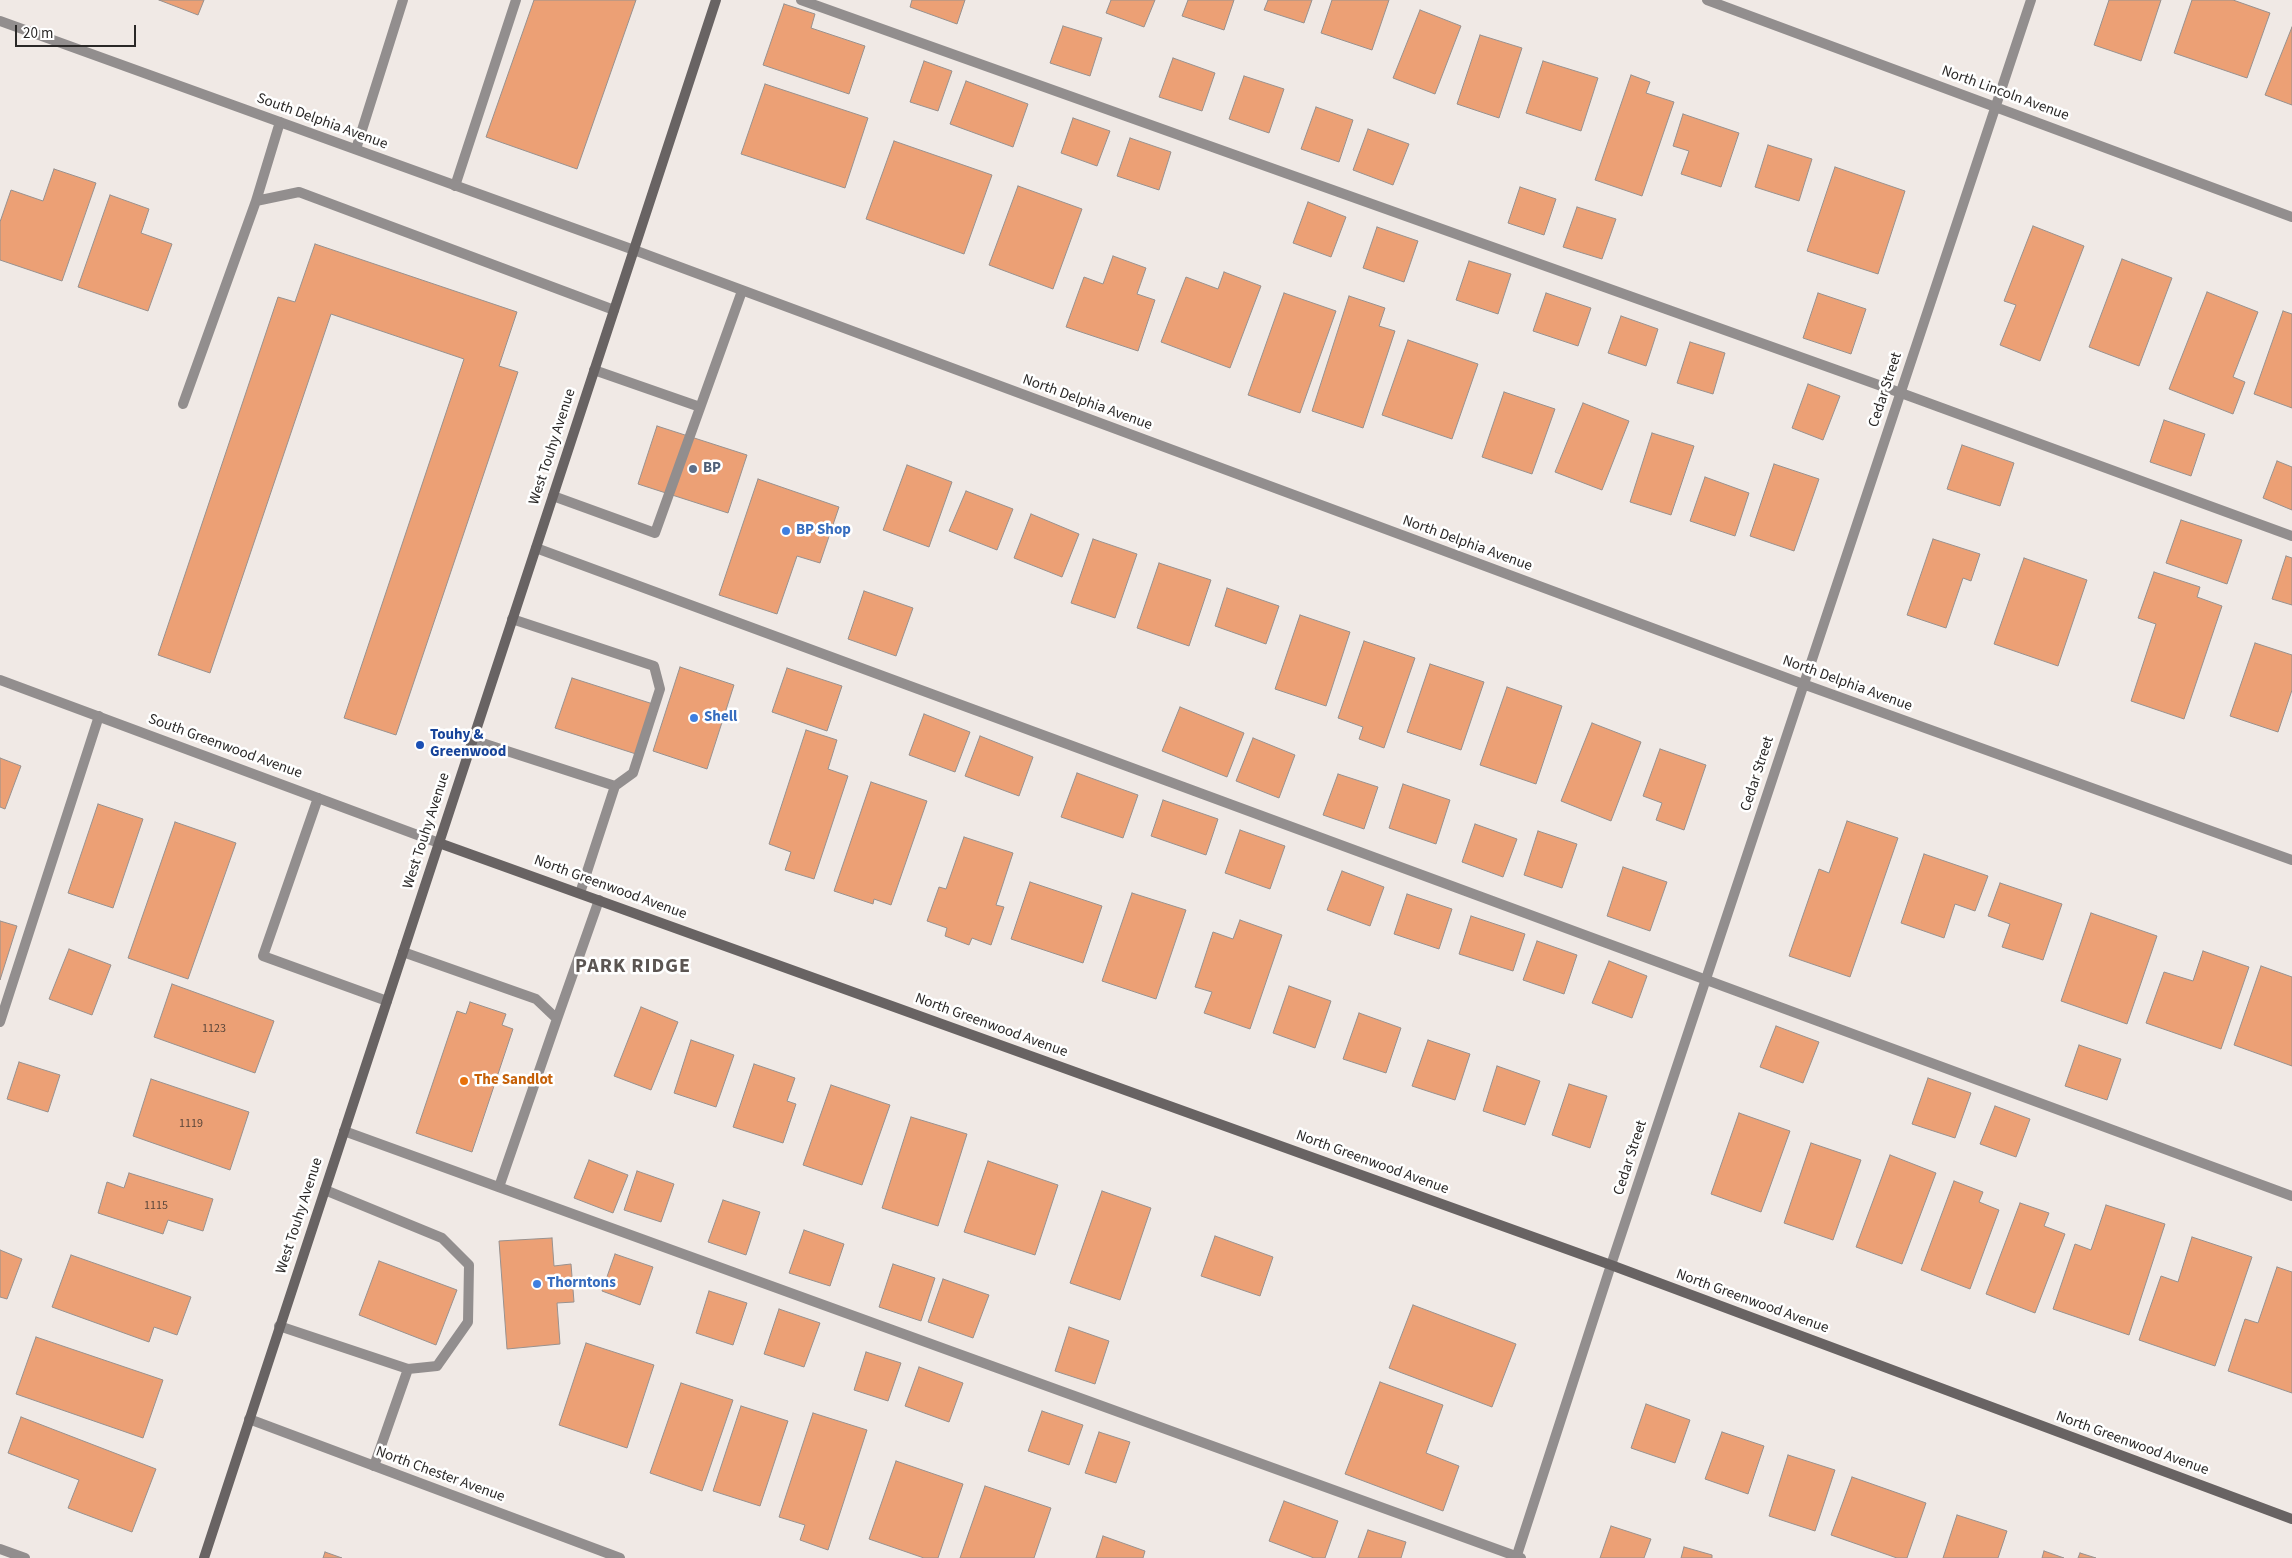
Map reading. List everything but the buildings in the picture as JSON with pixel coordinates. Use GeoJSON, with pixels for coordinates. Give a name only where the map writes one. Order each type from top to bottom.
{"type":"FeatureCollection","features":[{"type":"Feature","properties":{"kind":"street"},"geometry":{"type":"LineString","coordinates":[[356,150],[403,0]]}},
{"type":"Feature","properties":{"kind":"street"},"geometry":{"type":"LineString","coordinates":[[455,186],[516,0]]}},
{"type":"Feature","properties":{"kind":"street","name":"West Touhy Avenue"},"geometry":{"type":"LineString","coordinates":[[204,1558],[716,0]]}},
{"type":"Feature","properties":{"kind":"street"},"geometry":{"type":"LineString","coordinates":[[801,0],[1901,393],[2292,536]]}},
{"type":"Feature","properties":{"kind":"street","name":"North Lincoln Avenue"},"geometry":{"type":"LineString","coordinates":[[1706,0],[2292,217]]}},
{"type":"Feature","properties":{"kind":"street","name":"Cedar Street"},"geometry":{"type":"LineString","coordinates":[[1518,1557],[1611,1265],[2031,0]]}},
{"type":"Feature","properties":{"kind":"street","name":"South Delphia Avenue"},"geometry":{"type":"LineString","coordinates":[[0,21],[634,250]]}},
{"type":"Feature","properties":{"kind":"street"},"geometry":{"type":"LineString","coordinates":[[183,404],[256,201],[280,122]]}},
{"type":"Feature","properties":{"kind":"street"},"geometry":{"type":"LineString","coordinates":[[256,201],[299,192],[614,310]]}},
{"type":"Feature","properties":{"kind":"street","name":"North Delphia Avenue"},"geometry":{"type":"LineString","coordinates":[[634,250],[1803,684],[2292,860]]}},
{"type":"Feature","properties":{"kind":"street"},"geometry":{"type":"LineString","coordinates":[[553,496],[654,532],[742,291]]}},
{"type":"Feature","properties":{"kind":"street"},"geometry":{"type":"LineString","coordinates":[[594,370],[700,407]]}},
{"type":"Feature","properties":{"kind":"street"},"geometry":{"type":"LineString","coordinates":[[536,548],[2292,1196]]}},
{"type":"Feature","properties":{"kind":"street"},"geometry":{"type":"LineString","coordinates":[[512,619],[654,666],[660,689],[633,772],[615,786],[580,893]]}},
{"type":"Feature","properties":{"kind":"street","name":"South Greenwood Avenue"},"geometry":{"type":"LineString","coordinates":[[0,680],[439,843]]}},
{"type":"Feature","properties":{"kind":"street"},"geometry":{"type":"LineString","coordinates":[[0,1022],[99,716]]}},
{"type":"Feature","properties":{"kind":"street"},"geometry":{"type":"LineString","coordinates":[[473,740],[615,786]]}},
{"type":"Feature","properties":{"kind":"street"},"geometry":{"type":"LineString","coordinates":[[318,798],[263,956],[387,1001]]}},
{"type":"Feature","properties":{"kind":"street","name":"North Greenwood Avenue"},"geometry":{"type":"LineString","coordinates":[[439,843],[1611,1265],[2292,1519]]}},
{"type":"Feature","properties":{"kind":"street"},"geometry":{"type":"LineString","coordinates":[[499,1187],[599,900]]}},
{"type":"Feature","properties":{"kind":"street"},"geometry":{"type":"LineString","coordinates":[[403,952],[536,999],[557,1019]]}},
{"type":"Feature","properties":{"kind":"street"},"geometry":{"type":"LineString","coordinates":[[344,1131],[1518,1557]]}},
{"type":"Feature","properties":{"kind":"street"},"geometry":{"type":"LineString","coordinates":[[279,1326],[408,1369],[437,1366],[468,1322],[469,1265],[442,1238],[325,1190]]}},
{"type":"Feature","properties":{"kind":"street"},"geometry":{"type":"LineString","coordinates":[[374,1466],[408,1369]]}},
{"type":"Feature","properties":{"kind":"street","name":"North Chester Avenue"},"geometry":{"type":"LineString","coordinates":[[249,1419],[620,1558]]}},
{"type":"Feature","properties":{"kind":"street"},"geometry":{"type":"LineString","coordinates":[[0,1549],[25,1558]]}},
{"type":"Feature","properties":{"kind":"place","name":"BP"},"geometry":{"type":"Point","coordinates":[693,469]}},
{"type":"Feature","properties":{"kind":"place","name":"BP Shop"},"geometry":{"type":"Point","coordinates":[786,531]}},
{"type":"Feature","properties":{"kind":"place","name":"Shell"},"geometry":{"type":"Point","coordinates":[694,718]}},
{"type":"Feature","properties":{"kind":"place","name":"Touhy & Greenwood"},"geometry":{"type":"Point","coordinates":[420,745]}},
{"type":"Feature","properties":{"kind":"place","name":"The Sandlot"},"geometry":{"type":"Point","coordinates":[464,1081]}},
{"type":"Feature","properties":{"kind":"place","name":"Thorntons"},"geometry":{"type":"Point","coordinates":[537,1284]}},
{"type":"Feature","properties":{"kind":"district","name":"PARK RIDGE"},"geometry":{"type":"Point","coordinates":[633,968]}}]}
